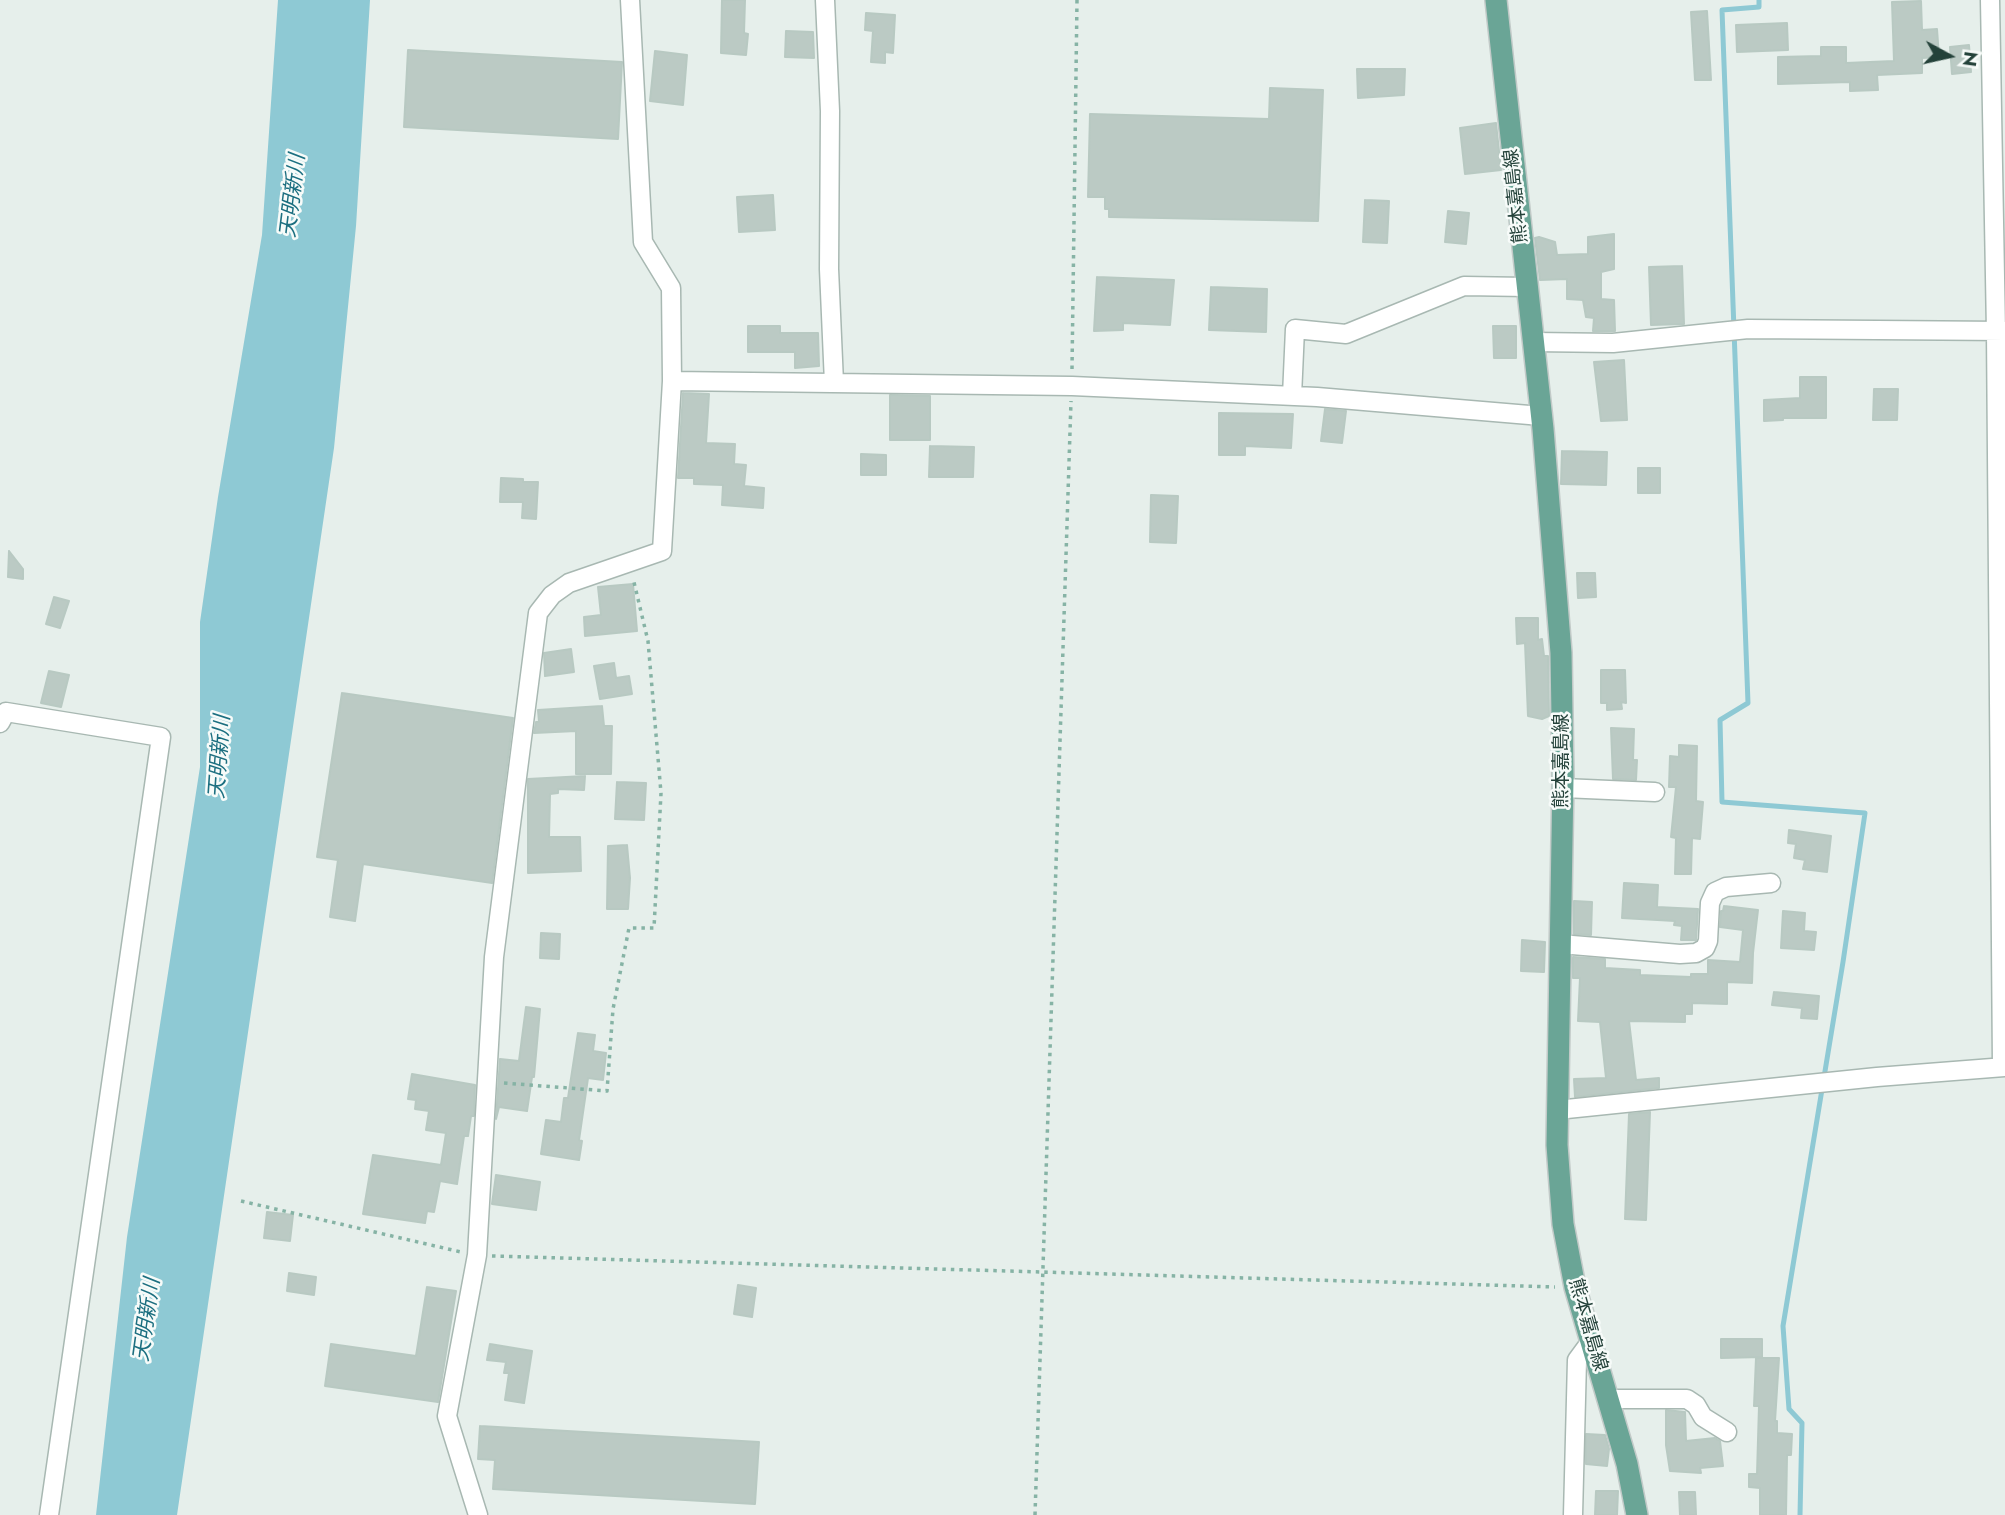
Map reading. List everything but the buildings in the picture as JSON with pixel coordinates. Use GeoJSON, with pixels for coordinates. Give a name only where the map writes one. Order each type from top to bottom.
{"type":"FeatureCollection","features":[{"type":"Feature","properties":{"kind":"main road","name":"熊本嘉島線"},"geometry":{"type":"LineString","coordinates":[[1496,0],[1541,416],[1561,653],[1563,788],[1557,1145],[1563,1224],[1575,1287],[1627,1464],[1637,1515]]}},
{"type":"Feature","properties":{"kind":"street"},"geometry":{"type":"LineString","coordinates":[[478,1515],[447,1416],[477,1255],[494,957],[538,613],[552,595],[569,583],[662,551],[672,381],[671,288],[643,242],[630,0]]}},
{"type":"Feature","properties":{"kind":"street"},"geometry":{"type":"LineString","coordinates":[[825,0],[830,111],[829,269],[834,383]]}},
{"type":"Feature","properties":{"kind":"street"},"geometry":{"type":"LineString","coordinates":[[1557,1110],[1877,1077],[2003,1067],[1999,116],[1990,0]]}},
{"type":"Feature","properties":{"kind":"street"},"geometry":{"type":"LineString","coordinates":[[1292,396],[1295,329],[1346,334],[1464,286],[1527,288]]}},
{"type":"Feature","properties":{"kind":"street"},"geometry":{"type":"LineString","coordinates":[[1533,342],[1613,343],[1748,329],[2000,332]]}},
{"type":"Feature","properties":{"kind":"street"},"geometry":{"type":"LineString","coordinates":[[672,381],[1072,386],[1292,396],[1541,416]]}},
{"type":"Feature","properties":{"kind":"street"},"geometry":{"type":"LineString","coordinates":[[0,723],[6,712],[161,737],[50,1515]]}},
{"type":"Feature","properties":{"kind":"street"},"geometry":{"type":"LineString","coordinates":[[1563,788],[1655,792]]}},
{"type":"Feature","properties":{"kind":"street"},"geometry":{"type":"LineString","coordinates":[[1560,944],[1696,953],[1705,947],[1708,941],[1710,903],[1715,892],[1726,887],[1771,883]]}},
{"type":"Feature","properties":{"kind":"street"},"geometry":{"type":"LineString","coordinates":[[1573,1515],[1577,1360],[1591,1341]]}},
{"type":"Feature","properties":{"kind":"street"},"geometry":{"type":"LineString","coordinates":[[1608,1399],[1687,1399],[1696,1405],[1703,1417],[1727,1432]]}},
{"type":"Feature","properties":{"kind":"path"},"geometry":{"type":"LineString","coordinates":[[1035,1515],[1072,386],[1077,0]]}},
{"type":"Feature","properties":{"kind":"path"},"geometry":{"type":"LineString","coordinates":[[487,1081],[607,1091],[612,1009],[629,928],[654,928],[661,793],[648,641],[629,562]]}},
{"type":"Feature","properties":{"kind":"path"},"geometry":{"type":"LineString","coordinates":[[241,1201],[477,1255],[1575,1287]]}},
{"type":"Feature","properties":{"kind":"water","name":"天明新川"},"geometry":{"type":"Polygon","coordinates":[[[278,0],[370,0],[356,226],[334,448],[177,1515],[96,1515],[127,1237],[200,767],[200,622],[262,235],[278,0]]]}},
{"type":"Feature","properties":{"kind":"waterway"},"geometry":{"type":"LineString","coordinates":[[1759,0],[1759,7],[1722,10],[1748,703],[1720,720],[1722,802],[1865,813],[1783,1326],[1789,1409],[1802,1423],[1800,1515]]}}]}
